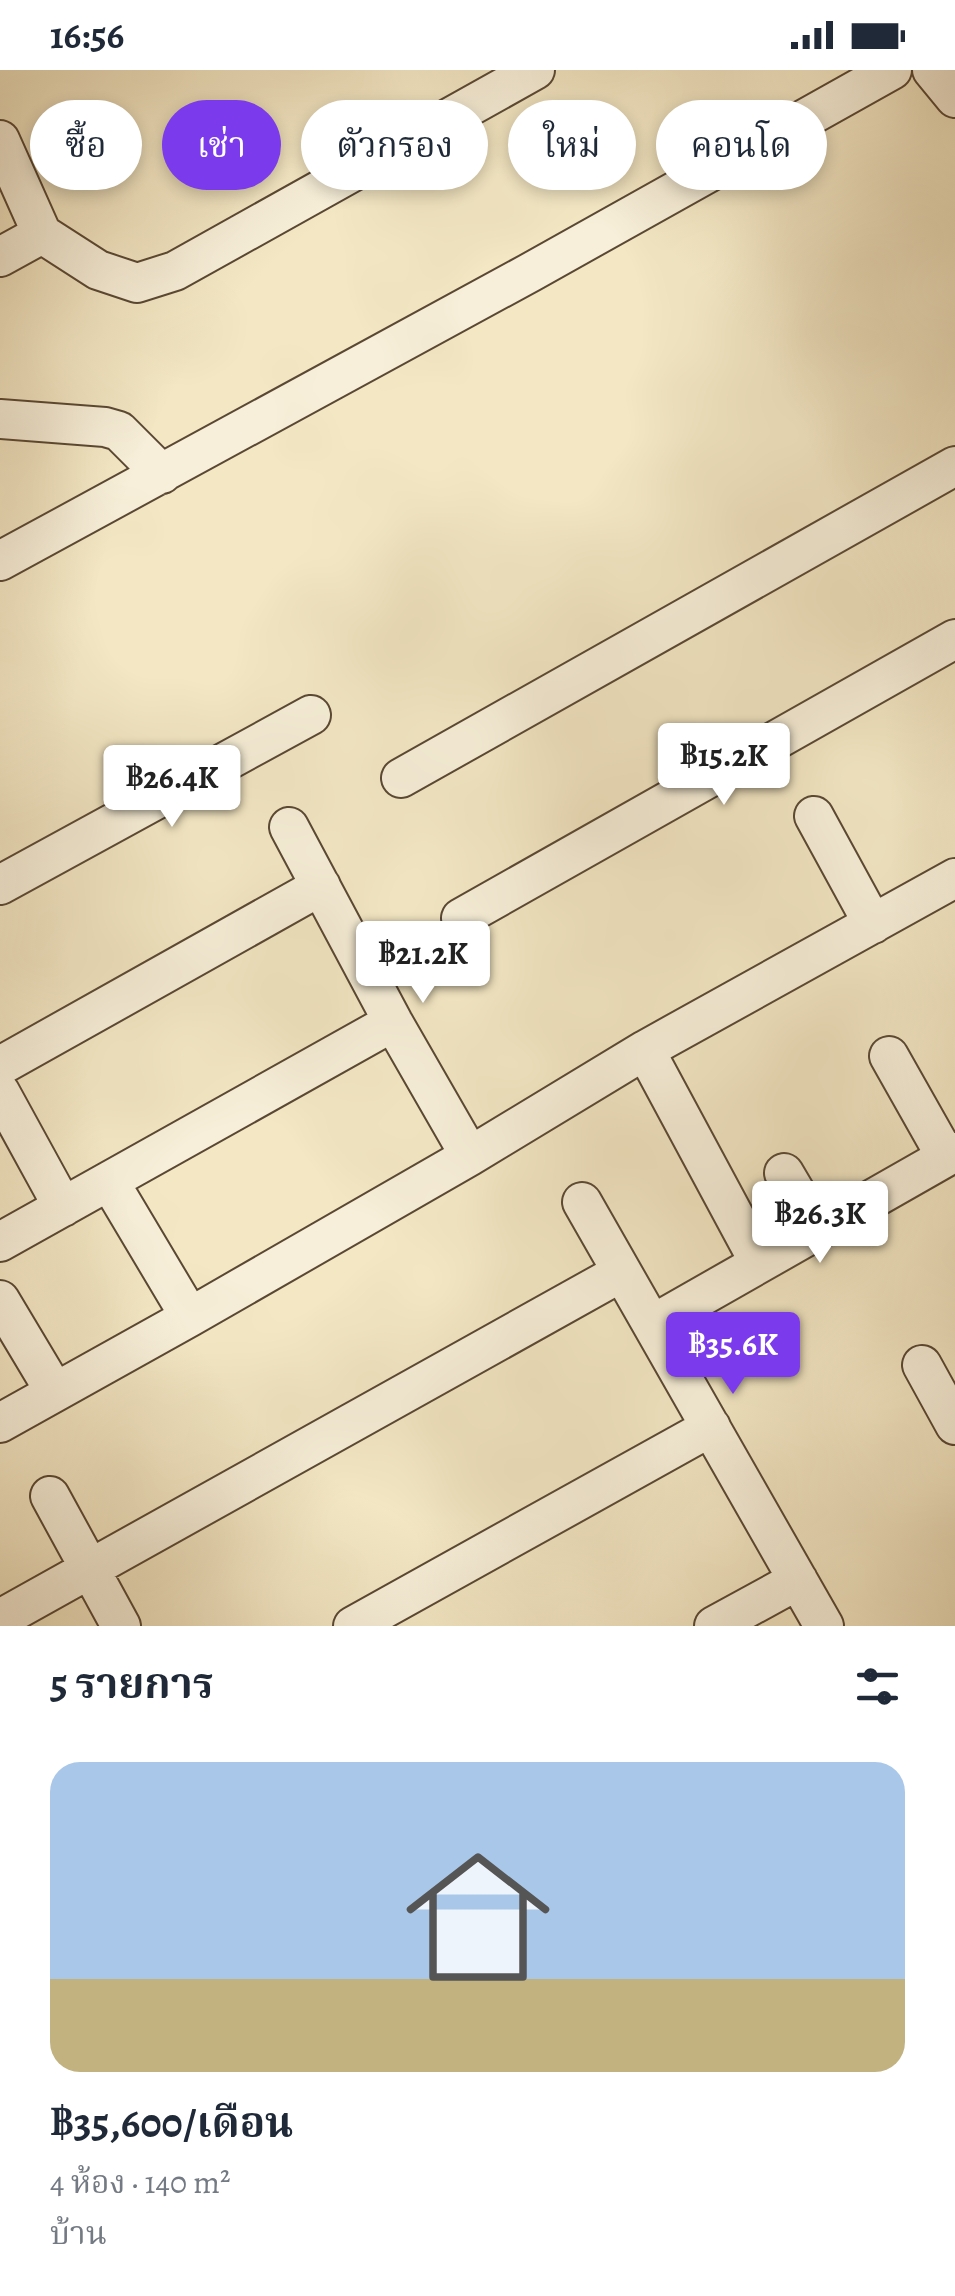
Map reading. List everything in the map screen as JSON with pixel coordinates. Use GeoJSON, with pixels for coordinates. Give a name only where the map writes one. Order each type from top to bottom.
{"type":"FeatureCollection","features":[{"type":"Feature","properties":{"kind":"street"},"geometry":{"type":"LineString","coordinates":[[0,140],[42,234],[98,270],[137,283],[175,272],[535,70]]}},
{"type":"Feature","properties":{"kind":"street"},"geometry":{"type":"LineString","coordinates":[[0,561],[532,272],[892,70]]}},
{"type":"Feature","properties":{"kind":"street"},"geometry":{"type":"LineString","coordinates":[[932,70],[955,98]]}},
{"type":"Feature","properties":{"kind":"street"},"geometry":{"type":"LineString","coordinates":[[0,257],[42,234]]}},
{"type":"Feature","properties":{"kind":"street"},"geometry":{"type":"LineString","coordinates":[[0,419],[119,431],[162,474]]}},
{"type":"Feature","properties":{"kind":"street"},"geometry":{"type":"LineString","coordinates":[[401,778],[955,466]]}},
{"type":"Feature","properties":{"kind":"street"},"geometry":{"type":"LineString","coordinates":[[461,918],[955,639]]}},
{"type":"Feature","properties":{"kind":"street"},"geometry":{"type":"LineString","coordinates":[[0,886],[311,716]]}},
{"type":"Feature","properties":{"kind":"street"},"geometry":{"type":"LineString","coordinates":[[814,816],[873,924]]}},
{"type":"Feature","properties":{"kind":"street"},"geometry":{"type":"LineString","coordinates":[[289,827],[470,1156]]}},
{"type":"Feature","properties":{"kind":"street"},"geometry":{"type":"LineString","coordinates":[[0,1422],[190,1318],[645,1050],[955,878]]}},
{"type":"Feature","properties":{"kind":"street"},"geometry":{"type":"LineString","coordinates":[[0,1066],[322,886]]}},
{"type":"Feature","properties":{"kind":"street"},"geometry":{"type":"LineString","coordinates":[[0,1242],[393,1022]]}},
{"type":"Feature","properties":{"kind":"street"},"geometry":{"type":"LineString","coordinates":[[645,1050],[759,1262]]}},
{"type":"Feature","properties":{"kind":"street"},"geometry":{"type":"LineString","coordinates":[[654,1324],[950,1155],[889,1056]]}},
{"type":"Feature","properties":{"kind":"street"},"geometry":{"type":"LineString","coordinates":[[0,1092],[63,1207]]}},
{"type":"Feature","properties":{"kind":"street"},"geometry":{"type":"LineString","coordinates":[[784,1174],[818,1229]]}},
{"type":"Feature","properties":{"kind":"street"},"geometry":{"type":"LineString","coordinates":[[109,1181],[190,1318]]}},
{"type":"Feature","properties":{"kind":"street"},"geometry":{"type":"LineString","coordinates":[[582,1202],[824,1626]]}},
{"type":"Feature","properties":{"kind":"street"},"geometry":{"type":"LineString","coordinates":[[0,1620],[622,1272]]}},
{"type":"Feature","properties":{"kind":"street"},"geometry":{"type":"LineString","coordinates":[[0,1300],[55,1392]]}},
{"type":"Feature","properties":{"kind":"street"},"geometry":{"type":"LineString","coordinates":[[922,1366],[955,1425]]}},
{"type":"Feature","properties":{"kind":"street"},"geometry":{"type":"LineString","coordinates":[[353,1626],[712,1427]]}},
{"type":"Feature","properties":{"kind":"street"},"geometry":{"type":"LineString","coordinates":[[50,1496],[120,1626]]}},
{"type":"Feature","properties":{"kind":"street"},"geometry":{"type":"LineString","coordinates":[[714,1626],[798,1580]]}}]}
